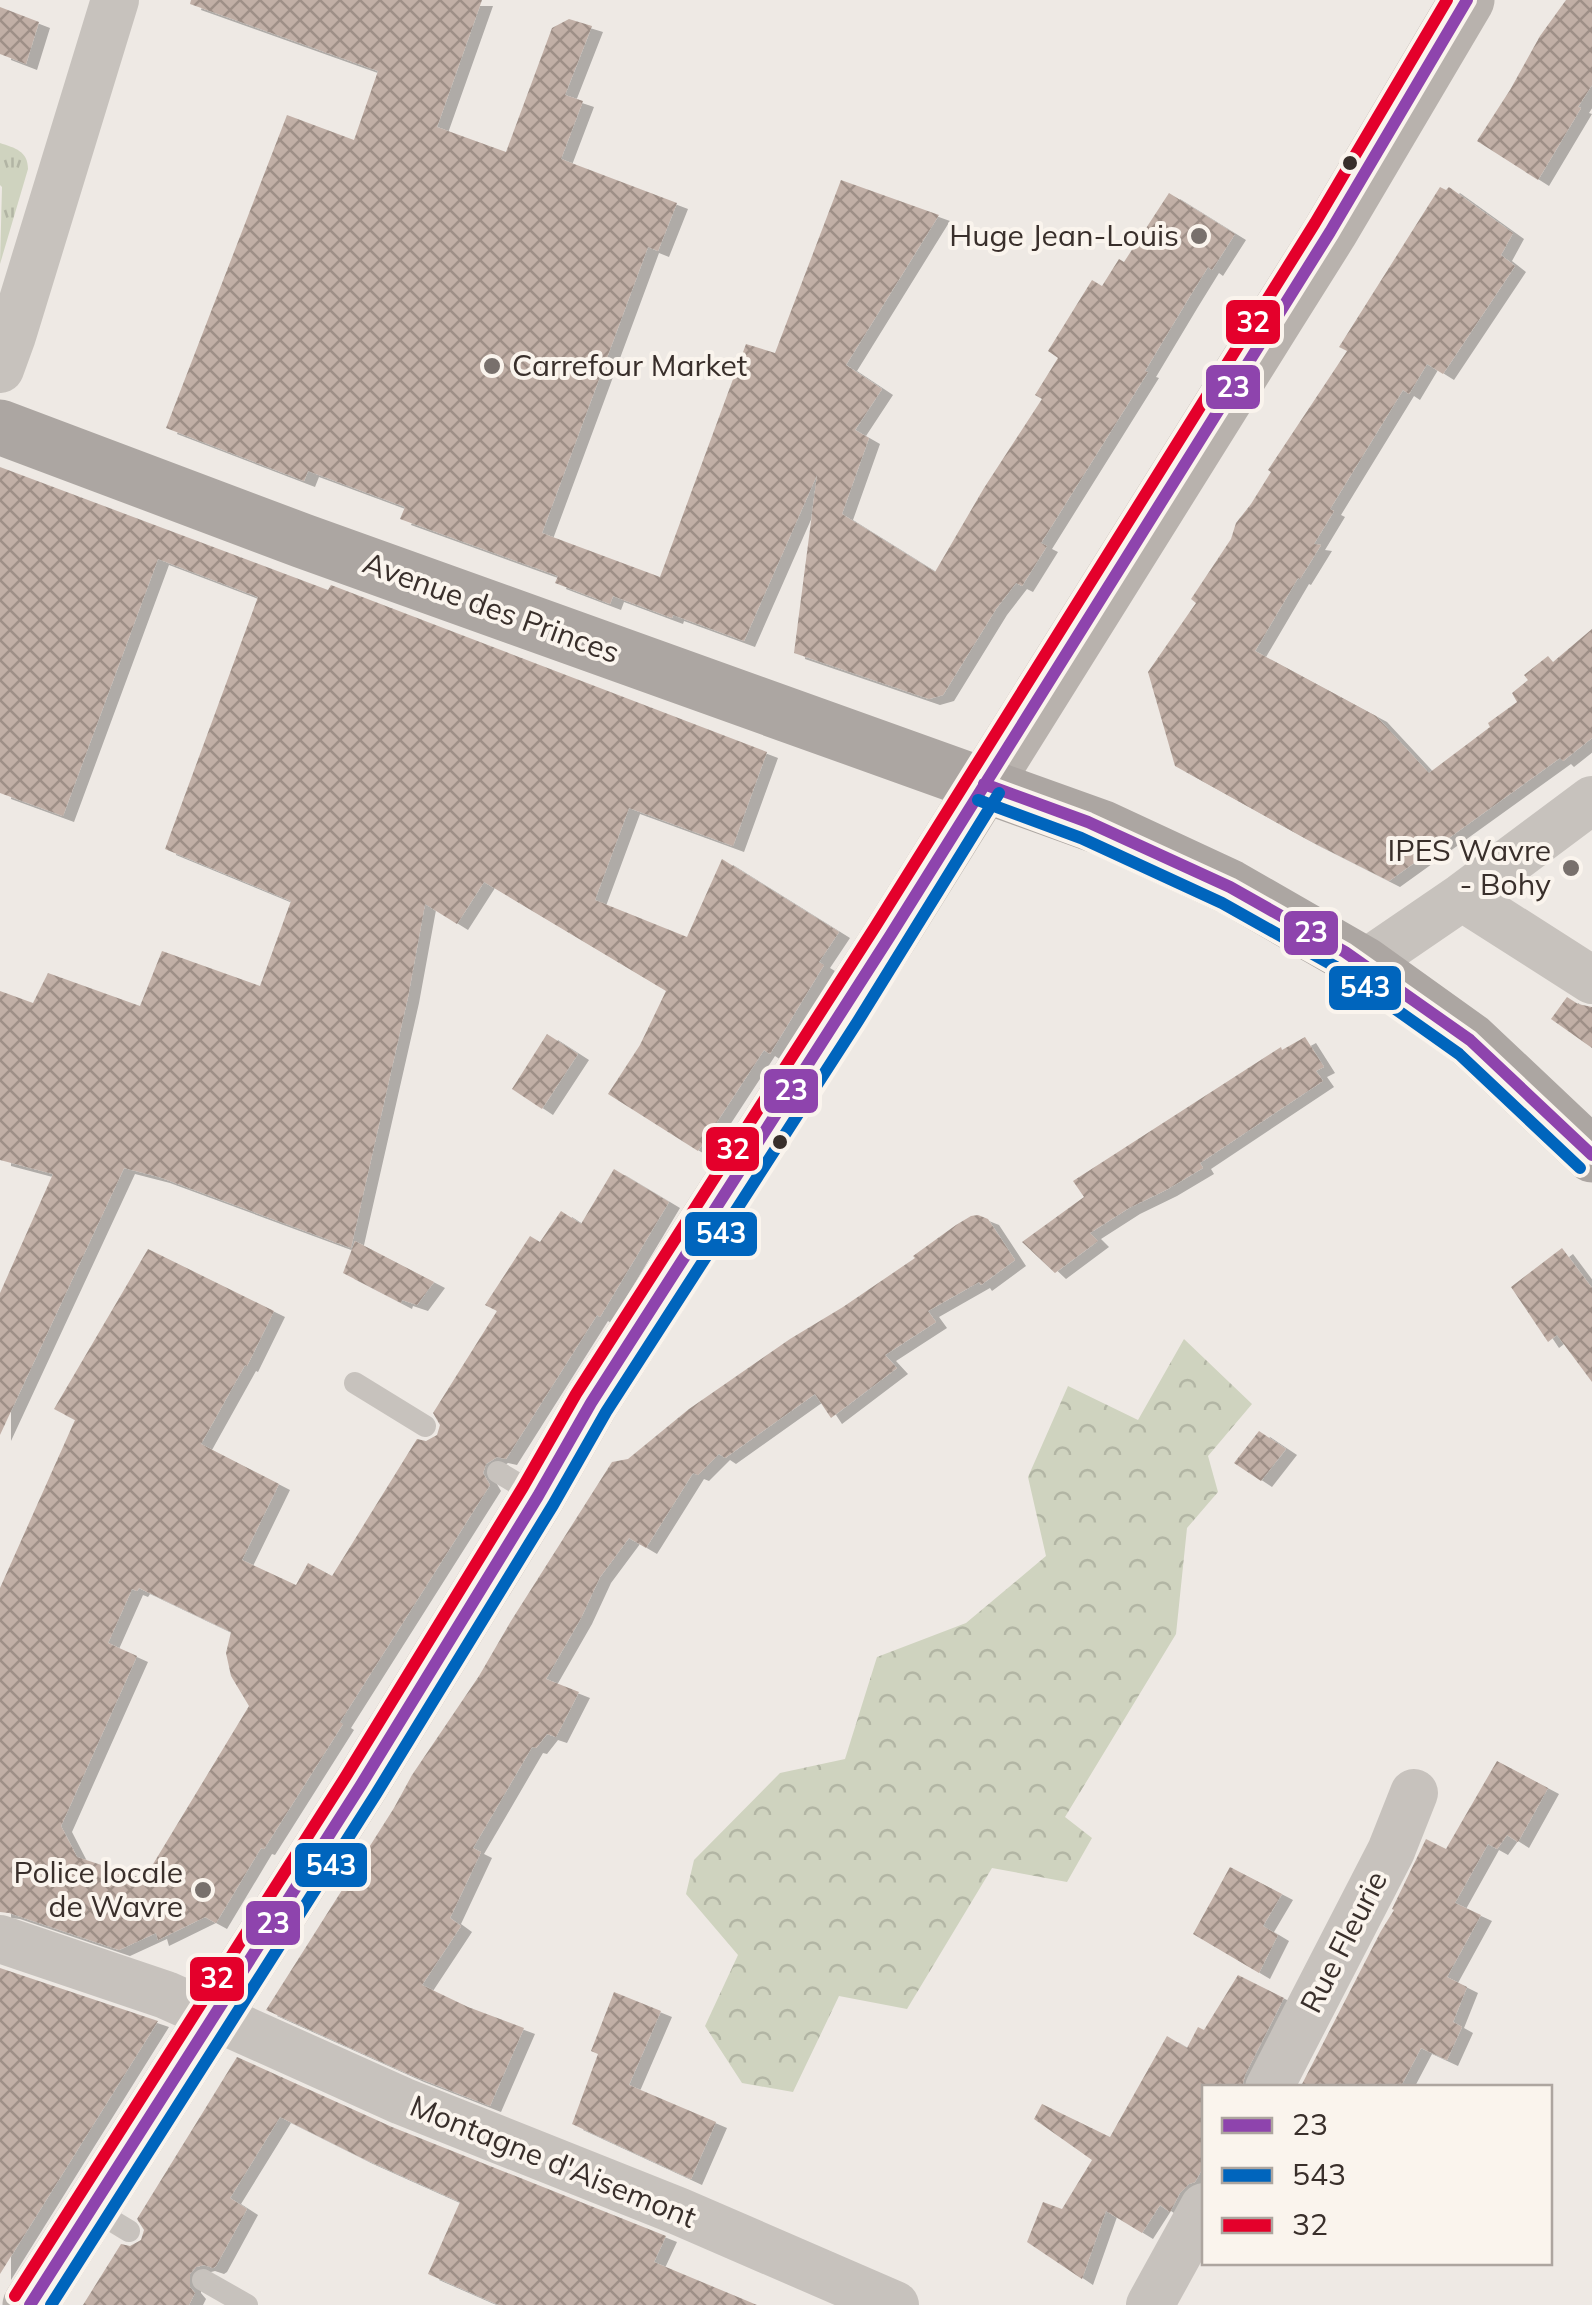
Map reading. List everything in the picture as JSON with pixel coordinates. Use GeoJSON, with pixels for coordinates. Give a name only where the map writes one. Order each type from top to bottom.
{"type":"FeatureCollection","features":[{"type":"Feature","properties":{"kind":"main road"},"geometry":{"type":"LineString","coordinates":[[39,2302],[110,2220],[213,2016],[361,1785],[518,1484],[591,1403],[833,1027],[1321,247],[1466,0]]}},
{"type":"Feature","properties":{"kind":"main road","name":"Avenue des Princes"},"geometry":{"type":"LineString","coordinates":[[0,427],[303,541],[1088,822],[1230,887],[1364,964],[1470,1040],[1592,1155]]}},
{"type":"Feature","properties":{"kind":"street"},"geometry":{"type":"LineString","coordinates":[[0,369],[115,0]]}},
{"type":"Feature","properties":{"kind":"street"},"geometry":{"type":"LineString","coordinates":[[1364,964],[1590,804]]}},
{"type":"Feature","properties":{"kind":"street"},"geometry":{"type":"LineString","coordinates":[[1462,897],[1592,980]]}},
{"type":"Feature","properties":{"kind":"street","name":"Rue Fleurie"},"geometry":{"type":"LineString","coordinates":[[1270,2085],[1391,1851],[1414,1794]]}},
{"type":"Feature","properties":{"kind":"street","name":"Montagne d'Aisemont"},"geometry":{"type":"LineString","coordinates":[[0,1939],[166,1995],[402,2101],[678,2211],[894,2305]]}},
{"type":"Feature","properties":{"kind":"street"},"geometry":{"type":"LineString","coordinates":[[1150,2305],[1202,2211]]}},
{"type":"Feature","properties":{"kind":"lane"},"geometry":{"type":"LineString","coordinates":[[355,1383],[425,1426]]}},
{"type":"Feature","properties":{"kind":"lane"},"geometry":{"type":"LineString","coordinates":[[203,2280],[247,2305]]}},
{"type":"Feature","properties":{"kind":"green space"},"geometry":{"type":"Polygon","coordinates":[[[0,143],[23,154],[28,169],[0,264],[2,187],[0,143]]]}},
{"type":"Feature","properties":{"kind":"green space"},"geometry":{"type":"Polygon","coordinates":[[[1184,1339],[1252,1404],[1208,1456],[1218,1492],[1187,1528],[1176,1634],[1065,1817],[1092,1838],[1067,1882],[992,1868],[907,2009],[839,1996],[793,2092],[742,2083],[705,2026],[738,1955],[686,1894],[694,1860],[780,1773],[845,1759],[877,1657],[966,1623],[1046,1556],[1028,1477],[1068,1386],[1138,1420],[1184,1339]]]}},
{"type":"Feature","properties":{"kind":"building"},"geometry":{"type":"Polygon","coordinates":[[[191,0],[482,0],[437,127],[506,152],[552,28],[569,19],[592,26],[565,95],[583,101],[561,159],[677,203],[658,251],[648,247],[542,533],[660,577],[746,344],[775,353],[841,180],[939,215],[846,365],[882,389],[855,430],[869,438],[842,514],[935,572],[1042,399],[1035,395],[1058,358],[1048,351],[1092,280],[1102,286],[1119,259],[1124,262],[1169,193],[1235,234],[1187,301],[1145,371],[1148,372],[1041,543],[1047,546],[1022,586],[1016,583],[996,609],[943,695],[929,699],[794,653],[817,475],[744,641],[613,596],[610,604],[555,583],[558,576],[400,519],[405,507],[308,471],[304,481],[166,428],[287,115],[354,140],[378,71],[190,4],[191,0]]]}},
{"type":"Feature","properties":{"kind":"building"},"geometry":{"type":"Polygon","coordinates":[[[1566,0],[1592,0],[1592,85],[1538,180],[1477,141],[1566,0]]]}},
{"type":"Feature","properties":{"kind":"building"},"geometry":{"type":"Polygon","coordinates":[[[0,7],[39,22],[26,64],[0,54],[0,7]]]}},
{"type":"Feature","properties":{"kind":"building"},"geometry":{"type":"Polygon","coordinates":[[[1440,187],[1449,187],[1513,233],[1501,255],[1515,266],[1443,374],[1427,364],[1409,394],[1403,390],[1330,509],[1334,511],[1314,544],[1321,545],[1255,651],[1376,716],[1429,773],[1517,702],[1512,693],[1528,680],[1524,675],[1548,656],[1553,662],[1592,629],[1592,738],[1389,881],[1175,766],[1148,672],[1196,603],[1191,599],[1271,472],[1268,470],[1347,351],[1339,347],[1440,187]]]}},
{"type":"Feature","properties":{"kind":"building"},"geometry":{"type":"Polygon","coordinates":[[[0,467],[328,590],[331,585],[767,752],[733,846],[629,808],[595,900],[687,937],[722,859],[839,932],[819,962],[824,965],[770,1054],[764,1050],[698,1151],[608,1094],[640,1045],[666,991],[484,882],[457,924],[425,904],[351,1248],[159,1177],[124,1168],[0,1435],[0,1293],[53,1174],[0,1160],[0,991],[33,1003],[48,973],[140,1006],[162,951],[260,986],[291,901],[165,849],[258,597],[158,559],[63,816],[0,793],[0,467]]]}},
{"type":"Feature","properties":{"kind":"building"},"geometry":{"type":"Polygon","coordinates":[[[1567,997],[1592,1007],[1592,1048],[1551,1019],[1567,997]]]}},
{"type":"Feature","properties":{"kind":"building"},"geometry":{"type":"Polygon","coordinates":[[[547,1034],[578,1054],[542,1109],[512,1089],[547,1034]]]}},
{"type":"Feature","properties":{"kind":"building"},"geometry":{"type":"Polygon","coordinates":[[[1305,1037],[1324,1067],[1316,1071],[1323,1081],[1200,1163],[1203,1168],[1090,1233],[1098,1241],[1055,1273],[1022,1242],[1084,1197],[1073,1181],[1281,1047],[1282,1050],[1305,1037]]]}},
{"type":"Feature","properties":{"kind":"building"},"geometry":{"type":"Polygon","coordinates":[[[614,1169],[669,1202],[600,1317],[597,1315],[506,1459],[497,1457],[486,1464],[483,1473],[490,1485],[216,1923],[205,1917],[158,1940],[156,1933],[119,1950],[0,1912],[0,1588],[75,1420],[54,1409],[148,1249],[274,1311],[201,1444],[279,1484],[242,1560],[296,1585],[308,1563],[332,1576],[417,1439],[426,1441],[437,1435],[440,1425],[433,1413],[497,1311],[485,1305],[530,1236],[540,1242],[561,1211],[581,1224],[614,1169]],[[139,1588],[132,1589],[108,1643],[137,1656],[61,1826],[77,1857],[144,1879],[249,1706],[231,1676],[226,1653],[231,1632],[139,1588]]]}},
{"type":"Feature","properties":{"kind":"building"},"geometry":{"type":"Polygon","coordinates":[[[978,1215],[988,1219],[1015,1260],[981,1285],[979,1282],[928,1311],[936,1322],[885,1355],[897,1368],[831,1418],[815,1394],[725,1458],[719,1454],[698,1475],[693,1473],[646,1548],[629,1538],[600,1577],[546,1679],[579,1692],[556,1737],[547,1734],[536,1748],[532,1747],[473,1848],[481,1852],[450,1918],[461,1926],[422,1985],[524,2028],[490,2106],[266,2010],[612,1462],[628,1459],[689,1409],[915,1258],[956,1225],[978,1215]]]}},
{"type":"Feature","properties":{"kind":"building"},"geometry":{"type":"Polygon","coordinates":[[[355,1241],[434,1282],[417,1305],[402,1300],[401,1303],[343,1273],[355,1241]]]}},
{"type":"Feature","properties":{"kind":"building"},"geometry":{"type":"Polygon","coordinates":[[[1562,1248],[1592,1288],[1592,1382],[1557,1335],[1548,1342],[1511,1287],[1562,1248]]]}},
{"type":"Feature","properties":{"kind":"building"},"geometry":{"type":"Polygon","coordinates":[[[1259,1431],[1286,1449],[1261,1481],[1234,1463],[1259,1431]]]}},
{"type":"Feature","properties":{"kind":"building"},"geometry":{"type":"Polygon","coordinates":[[[1497,1761],[1548,1788],[1518,1842],[1507,1835],[1497,1849],[1488,1844],[1455,1903],[1481,1915],[1447,1977],[1467,1987],[1453,2022],[1462,2027],[1447,2060],[1421,2048],[1402,2085],[1302,2085],[1394,1910],[1426,1839],[1446,1849],[1497,1761]]]}},
{"type":"Feature","properties":{"kind":"building"},"geometry":{"type":"Polygon","coordinates":[[[1230,1867],[1282,1894],[1263,1926],[1278,1935],[1259,1973],[1193,1934],[1230,1867]]]}},
{"type":"Feature","properties":{"kind":"building"},"geometry":{"type":"Polygon","coordinates":[[[0,1968],[158,2021],[0,2274],[0,1968]]]}},
{"type":"Feature","properties":{"kind":"building"},"geometry":{"type":"Polygon","coordinates":[[[1238,1975],[1284,1998],[1243,2085],[1202,2085],[1202,2170],[1195,2182],[1180,2193],[1170,2212],[1160,2205],[1142,2233],[1106,2211],[1082,2279],[1027,2242],[1043,2202],[1062,2209],[1092,2160],[1034,2119],[1042,2104],[1110,2137],[1167,2036],[1187,2048],[1198,2027],[1204,2030],[1238,1975]]]}},
{"type":"Feature","properties":{"kind":"building"},"geometry":{"type":"Polygon","coordinates":[[[614,1992],[661,2011],[629,2085],[716,2122],[691,2179],[572,2124],[598,2054],[591,2051],[614,1992]]]}},
{"type":"Feature","properties":{"kind":"building"},"geometry":{"type":"Polygon","coordinates":[[[237,2057],[392,2127],[666,2236],[654,2262],[757,2305],[499,2305],[428,2274],[460,2202],[280,2117],[230,2198],[247,2209],[216,2266],[196,2267],[190,2274],[190,2287],[195,2293],[189,2305],[83,2305],[121,2244],[130,2246],[141,2240],[144,2230],[137,2219],[237,2057]]]}},
{"type":"Feature","properties":{"kind":"transit line","name":"32"},"geometry":{"type":"LineString","coordinates":[[15,2296],[346,1776],[576,1394],[875,927],[1315,223],[1447,0]]}},
{"type":"Feature","properties":{"kind":"transit line","name":"23"},"geometry":{"type":"LineString","coordinates":[[30,2305],[361,1785],[591,1403],[890,936],[1330,232],[1467,0]]}},
{"type":"Feature","properties":{"kind":"transit line","name":"23"},"geometry":{"type":"LineString","coordinates":[[984,784],[1088,822],[1230,887],[1345,952],[1470,1040],[1592,1155]]}},
{"type":"Feature","properties":{"kind":"transit line","name":"543"},"geometry":{"type":"LineString","coordinates":[[51,2305],[376,1794],[606,1412],[858,1021],[999,793]]}},
{"type":"Feature","properties":{"kind":"transit line","name":"543"},"geometry":{"type":"LineString","coordinates":[[978,800],[1081,838],[1222,903],[1336,967],[1459,1054],[1580,1168]]}},
{"type":"Feature","properties":{"kind":"place","name":"Huge Jean-Louis"},"geometry":{"type":"Point","coordinates":[1199,236]}},
{"type":"Feature","properties":{"kind":"place","name":"Carrefour Market"},"geometry":{"type":"Point","coordinates":[492,366]}},
{"type":"Feature","properties":{"kind":"place","name":"IPES Wavre - Bohy"},"geometry":{"type":"Point","coordinates":[1571,868]}},
{"type":"Feature","properties":{"kind":"place","name":"Police locale de Wavre"},"geometry":{"type":"Point","coordinates":[203,1890]}}]}
